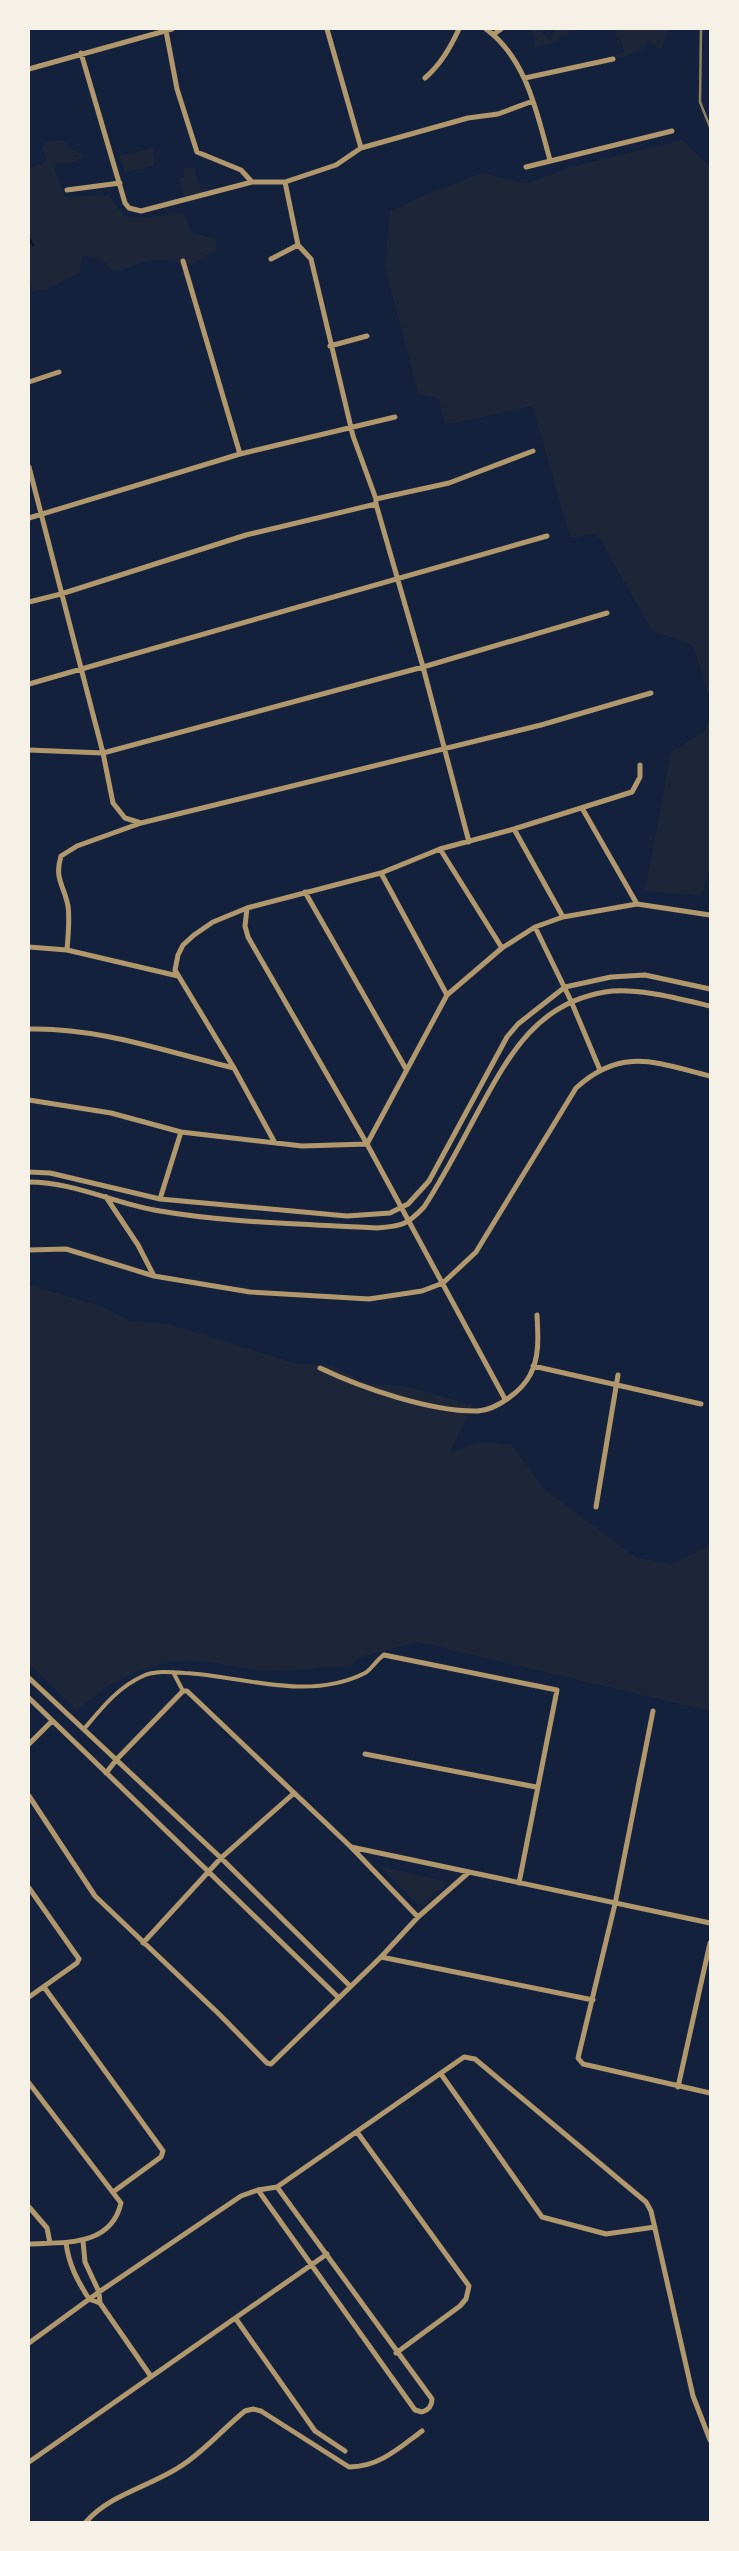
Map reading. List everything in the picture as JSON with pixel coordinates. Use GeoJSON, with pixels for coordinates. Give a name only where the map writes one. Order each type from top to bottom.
{"type":"FeatureCollection","features":[{"type":"Feature","properties":{"kind":"street"},"geometry":{"type":"LineString","coordinates":[[29,69],[172,29]]}},
{"type":"Feature","properties":{"kind":"street"},"geometry":{"type":"LineString","coordinates":[[327,29],[361,148]]}},
{"type":"Feature","properties":{"kind":"street"},"geometry":{"type":"LineString","coordinates":[[425,78],[436,68],[450,48],[459,29]]}},
{"type":"Feature","properties":{"kind":"street"},"geometry":{"type":"LineString","coordinates":[[486,29],[494,34],[511,55],[524,78],[533,101],[550,160]]}},
{"type":"Feature","properties":{"kind":"street"},"geometry":{"type":"LineString","coordinates":[[494,34],[501,29]]}},
{"type":"Feature","properties":{"kind":"street"},"geometry":{"type":"LineString","coordinates":[[166,31],[177,89],[197,152],[241,170],[252,182]]}},
{"type":"Feature","properties":{"kind":"street"},"geometry":{"type":"LineString","coordinates":[[81,53],[125,203],[129,208],[141,212],[252,182],[285,182],[336,165],[361,148],[468,118],[498,114],[533,101]]}},
{"type":"Feature","properties":{"kind":"street"},"geometry":{"type":"LineString","coordinates":[[524,78],[614,59]]}},
{"type":"Feature","properties":{"kind":"street"},"geometry":{"type":"LineString","coordinates":[[526,167],[672,131]]}},
{"type":"Feature","properties":{"kind":"street"},"geometry":{"type":"LineString","coordinates":[[285,182],[298,245],[311,259],[350,426],[376,501],[396,579],[423,667],[469,842]]}},
{"type":"Feature","properties":{"kind":"street"},"geometry":{"type":"LineString","coordinates":[[67,190],[120,183]]}},
{"type":"Feature","properties":{"kind":"street"},"geometry":{"type":"LineString","coordinates":[[271,259],[298,245]]}},
{"type":"Feature","properties":{"kind":"street"},"geometry":{"type":"LineString","coordinates":[[183,261],[240,454]]}},
{"type":"Feature","properties":{"kind":"street"},"geometry":{"type":"LineString","coordinates":[[330,346],[367,336]]}},
{"type":"Feature","properties":{"kind":"street"},"geometry":{"type":"LineString","coordinates":[[29,382],[59,372]]}},
{"type":"Feature","properties":{"kind":"street"},"geometry":{"type":"LineString","coordinates":[[29,518],[240,454],[350,426],[394,417]]}},
{"type":"Feature","properties":{"kind":"street"},"geometry":{"type":"LineString","coordinates":[[29,602],[62,594],[246,535],[448,483],[533,451]]}},
{"type":"Feature","properties":{"kind":"street"},"geometry":{"type":"LineString","coordinates":[[29,467],[80,670],[104,753],[116,808],[125,818],[141,823]]}},
{"type":"Feature","properties":{"kind":"street"},"geometry":{"type":"LineString","coordinates":[[29,684],[547,536]]}},
{"type":"Feature","properties":{"kind":"street"},"geometry":{"type":"LineString","coordinates":[[29,750],[104,753],[423,667],[607,613]]}},
{"type":"Feature","properties":{"kind":"street"},"geometry":{"type":"LineString","coordinates":[[67,950],[68,906],[61,888],[57,869],[61,856],[77,846],[141,823],[445,749],[651,693]]}},
{"type":"Feature","properties":{"kind":"street"},"geometry":{"type":"LineString","coordinates":[[275,1143],[234,1068],[175,970],[183,945],[213,922],[246,908],[381,873],[440,848],[514,829],[632,792],[640,777],[640,765]]}},
{"type":"Feature","properties":{"kind":"street"},"geometry":{"type":"LineString","coordinates":[[582,808],[637,904]]}},
{"type":"Feature","properties":{"kind":"street"},"geometry":{"type":"LineString","coordinates":[[514,829],[563,917]]}},
{"type":"Feature","properties":{"kind":"street"},"geometry":{"type":"LineString","coordinates":[[440,848],[502,948]]}},
{"type":"Feature","properties":{"kind":"street"},"geometry":{"type":"LineString","coordinates":[[381,873],[447,994]]}},
{"type":"Feature","properties":{"kind":"street"},"geometry":{"type":"LineString","coordinates":[[305,892],[406,1069]]}},
{"type":"Feature","properties":{"kind":"street"},"geometry":{"type":"LineString","coordinates":[[367,1144],[447,994],[502,948],[535,927],[563,917],[637,904],[710,915]]}},
{"type":"Feature","properties":{"kind":"street"},"geometry":{"type":"LineString","coordinates":[[246,908],[245,926],[248,937],[367,1144],[408,1223],[443,1283],[505,1399]]}},
{"type":"Feature","properties":{"kind":"street"},"geometry":{"type":"LineString","coordinates":[[535,927],[565,987],[600,1070]]}},
{"type":"Feature","properties":{"kind":"street"},"geometry":{"type":"LineString","coordinates":[[29,947],[67,950],[178,976]]}},
{"type":"Feature","properties":{"kind":"street"},"geometry":{"type":"LineString","coordinates":[[29,1172],[50,1173],[160,1199],[347,1216],[390,1213],[401,1209],[418,1195],[429,1181],[507,1037],[518,1024],[565,987],[611,977],[645,975],[710,989]]}},
{"type":"Feature","properties":{"kind":"street"},"geometry":{"type":"LineString","coordinates":[[29,1182],[45,1182],[154,1210],[248,1221],[377,1228],[399,1226],[408,1223],[424,1207],[433,1194],[508,1058],[540,1022],[571,1001],[607,992],[656,994],[710,1006]]}},
{"type":"Feature","properties":{"kind":"street"},"geometry":{"type":"LineString","coordinates":[[29,1029],[54,1028],[96,1034],[234,1068]]}},
{"type":"Feature","properties":{"kind":"street"},"geometry":{"type":"LineString","coordinates":[[29,1250],[66,1249],[154,1276],[250,1292],[329,1298],[394,1297],[443,1283],[476,1252],[576,1088],[600,1070],[627,1062],[647,1060],[710,1076]]}},
{"type":"Feature","properties":{"kind":"street"},"geometry":{"type":"LineString","coordinates":[[29,1100],[112,1113],[181,1132],[302,1146],[367,1144]]}},
{"type":"Feature","properties":{"kind":"street"},"geometry":{"type":"LineString","coordinates":[[160,1199],[181,1132]]}},
{"type":"Feature","properties":{"kind":"street"},"geometry":{"type":"LineString","coordinates":[[105,1196],[138,1245],[154,1276]]}},
{"type":"Feature","properties":{"kind":"street"},"geometry":{"type":"LineString","coordinates":[[320,1368],[376,1391],[425,1404],[479,1411],[494,1407],[521,1387],[530,1375],[538,1339],[537,1315]]}},
{"type":"Feature","properties":{"kind":"street"},"geometry":{"type":"LineString","coordinates":[[533,1366],[701,1404]]}},
{"type":"Feature","properties":{"kind":"street"},"geometry":{"type":"LineString","coordinates":[[596,1507],[618,1374]]}},
{"type":"Feature","properties":{"kind":"street"},"geometry":{"type":"LineString","coordinates":[[84,1730],[104,1705],[129,1684],[144,1675],[173,1672],[286,1687],[319,1686],[364,1673],[384,1655],[557,1690],[536,1787],[519,1883]]}},
{"type":"Feature","properties":{"kind":"street"},"geometry":{"type":"LineString","coordinates":[[173,1672],[183,1691],[191,1693],[293,1794],[350,1847],[418,1917]]}},
{"type":"Feature","properties":{"kind":"street"},"geometry":{"type":"LineString","coordinates":[[29,1678],[221,1858],[350,1986]]}},
{"type":"Feature","properties":{"kind":"street"},"geometry":{"type":"LineString","coordinates":[[106,1773],[116,1759],[183,1691]]}},
{"type":"Feature","properties":{"kind":"street"},"geometry":{"type":"LineString","coordinates":[[29,1698],[339,1998]]}},
{"type":"Feature","properties":{"kind":"street"},"geometry":{"type":"LineString","coordinates":[[654,1711],[616,1904],[578,2054],[583,2064],[710,2093]]}},
{"type":"Feature","properties":{"kind":"street"},"geometry":{"type":"LineString","coordinates":[[29,1744],[52,1720]]}},
{"type":"Feature","properties":{"kind":"street"},"geometry":{"type":"LineString","coordinates":[[364,1754],[536,1787]]}},
{"type":"Feature","properties":{"kind":"street"},"geometry":{"type":"LineString","coordinates":[[143,1943],[221,1858],[293,1794]]}},
{"type":"Feature","properties":{"kind":"street"},"geometry":{"type":"LineString","coordinates":[[29,1796],[95,1896],[220,2015],[267,2063],[275,2063],[381,1957],[418,1917],[468,1873]]}},
{"type":"Feature","properties":{"kind":"street"},"geometry":{"type":"LineString","coordinates":[[350,1847],[710,1923]]}},
{"type":"Feature","properties":{"kind":"street"},"geometry":{"type":"LineString","coordinates":[[29,1888],[78,1956],[77,1963],[29,1997]]}},
{"type":"Feature","properties":{"kind":"street"},"geometry":{"type":"LineString","coordinates":[[678,2087],[710,1943]]}},
{"type":"Feature","properties":{"kind":"street"},"geometry":{"type":"LineString","coordinates":[[381,1957],[593,2000]]}},
{"type":"Feature","properties":{"kind":"street"},"geometry":{"type":"LineString","coordinates":[[44,1987],[163,2151],[160,2157],[113,2192]]}},
{"type":"Feature","properties":{"kind":"street"},"geometry":{"type":"LineString","coordinates":[[29,2343],[99,2292],[241,2196],[258,2190],[277,2188],[464,2057],[475,2059],[646,2202],[652,2211],[693,2396],[710,2440]]}},
{"type":"Feature","properties":{"kind":"street"},"geometry":{"type":"LineString","coordinates":[[441,2074],[542,2217],[606,2234],[655,2227]]}},
{"type":"Feature","properties":{"kind":"street"},"geometry":{"type":"LineString","coordinates":[[29,2083],[121,2203],[118,2216],[102,2232],[83,2241],[29,2244]]}},
{"type":"Feature","properties":{"kind":"street"},"geometry":{"type":"LineString","coordinates":[[357,2132],[469,2286],[466,2299],[460,2306],[396,2353]]}},
{"type":"Feature","properties":{"kind":"street"},"geometry":{"type":"LineString","coordinates":[[258,2190],[313,2264],[415,2410],[426,2411],[430,2408],[432,2399],[396,2353],[327,2254],[277,2188]]}},
{"type":"Feature","properties":{"kind":"street"},"geometry":{"type":"LineString","coordinates":[[29,2207],[47,2228],[50,2243]]}},
{"type":"Feature","properties":{"kind":"street"},"geometry":{"type":"LineString","coordinates":[[83,2241],[85,2262],[99,2292],[100,2303],[150,2375]]}},
{"type":"Feature","properties":{"kind":"street"},"geometry":{"type":"LineString","coordinates":[[66,2243],[69,2262],[89,2299],[100,2303]]}},
{"type":"Feature","properties":{"kind":"street"},"geometry":{"type":"LineString","coordinates":[[29,2462],[150,2375],[236,2320],[327,2254]]}},
{"type":"Feature","properties":{"kind":"street"},"geometry":{"type":"LineString","coordinates":[[236,2320],[315,2431],[345,2452]]}},
{"type":"Feature","properties":{"kind":"street"},"geometry":{"type":"LineString","coordinates":[[86,2522],[94,2513],[124,2494],[162,2477],[184,2464],[237,2418],[253,2409],[261,2411],[349,2467],[364,2467],[380,2461],[422,2431]]}},
{"type":"Feature","properties":{"kind":"shaded area"},"geometry":{"type":"Polygon","coordinates":[[[530,29],[539,29],[549,40],[555,30],[550,29],[584,29],[570,31],[565,38],[563,35],[559,38],[560,40],[535,48],[534,41],[537,39],[530,29]]]}},
{"type":"Feature","properties":{"kind":"shaded area"},"geometry":{"type":"Polygon","coordinates":[[[617,29],[669,29],[661,49],[649,41],[641,50],[624,57],[616,57],[615,54],[624,52],[620,38],[616,36],[617,29]]]}},
{"type":"Feature","properties":{"kind":"shaded area"},"geometry":{"type":"Polygon","coordinates":[[[63,140],[71,149],[85,156],[74,162],[57,163],[54,168],[65,197],[109,195],[125,217],[136,218],[184,213],[191,232],[215,239],[217,249],[191,265],[168,260],[152,260],[115,272],[102,260],[83,255],[79,273],[47,289],[32,291],[29,278],[29,168],[43,164],[46,158],[42,147],[49,141],[63,140]]]}},
{"type":"Feature","properties":{"kind":"shaded area"},"geometry":{"type":"Polygon","coordinates":[[[682,140],[710,166],[710,699],[693,645],[652,630],[597,534],[570,538],[533,406],[445,425],[439,399],[418,393],[385,266],[390,211],[425,195],[482,173],[527,184],[567,168],[682,140]]]}},
{"type":"Feature","properties":{"kind":"shaded area"},"geometry":{"type":"Polygon","coordinates":[[[153,148],[155,161],[153,166],[125,172],[120,156],[153,148]]]}},
{"type":"Feature","properties":{"kind":"shaded area"},"geometry":{"type":"Polygon","coordinates":[[[194,167],[198,183],[203,192],[184,196],[179,178],[185,177],[183,169],[194,167]]]}},
{"type":"Feature","properties":{"kind":"shaded area"},"geometry":{"type":"Polygon","coordinates":[[[710,718],[710,869],[701,896],[645,891],[671,752],[704,732],[710,718]]]}},
{"type":"Feature","properties":{"kind":"shaded area"},"geometry":{"type":"Polygon","coordinates":[[[29,1285],[98,1305],[130,1321],[169,1324],[294,1363],[333,1366],[365,1383],[404,1386],[472,1405],[450,1452],[481,1442],[512,1445],[542,1487],[637,1558],[673,1564],[710,1545],[710,1711],[418,1642],[357,1658],[352,1666],[268,1671],[196,1661],[163,1663],[117,1681],[89,1700],[77,1711],[29,1664],[29,1285]]]}},
{"type":"Feature","properties":{"kind":"shaded area"},"geometry":{"type":"Polygon","coordinates":[[[380,1866],[448,1882],[420,1907],[380,1866]]]}},
{"type":"Feature","properties":{"kind":"waterway"},"geometry":{"type":"LineString","coordinates":[[29,239],[33,245]]}},
{"type":"Feature","properties":{"kind":"railway"},"geometry":{"type":"LineString","coordinates":[[701,29],[700,102],[710,127]]}}]}
